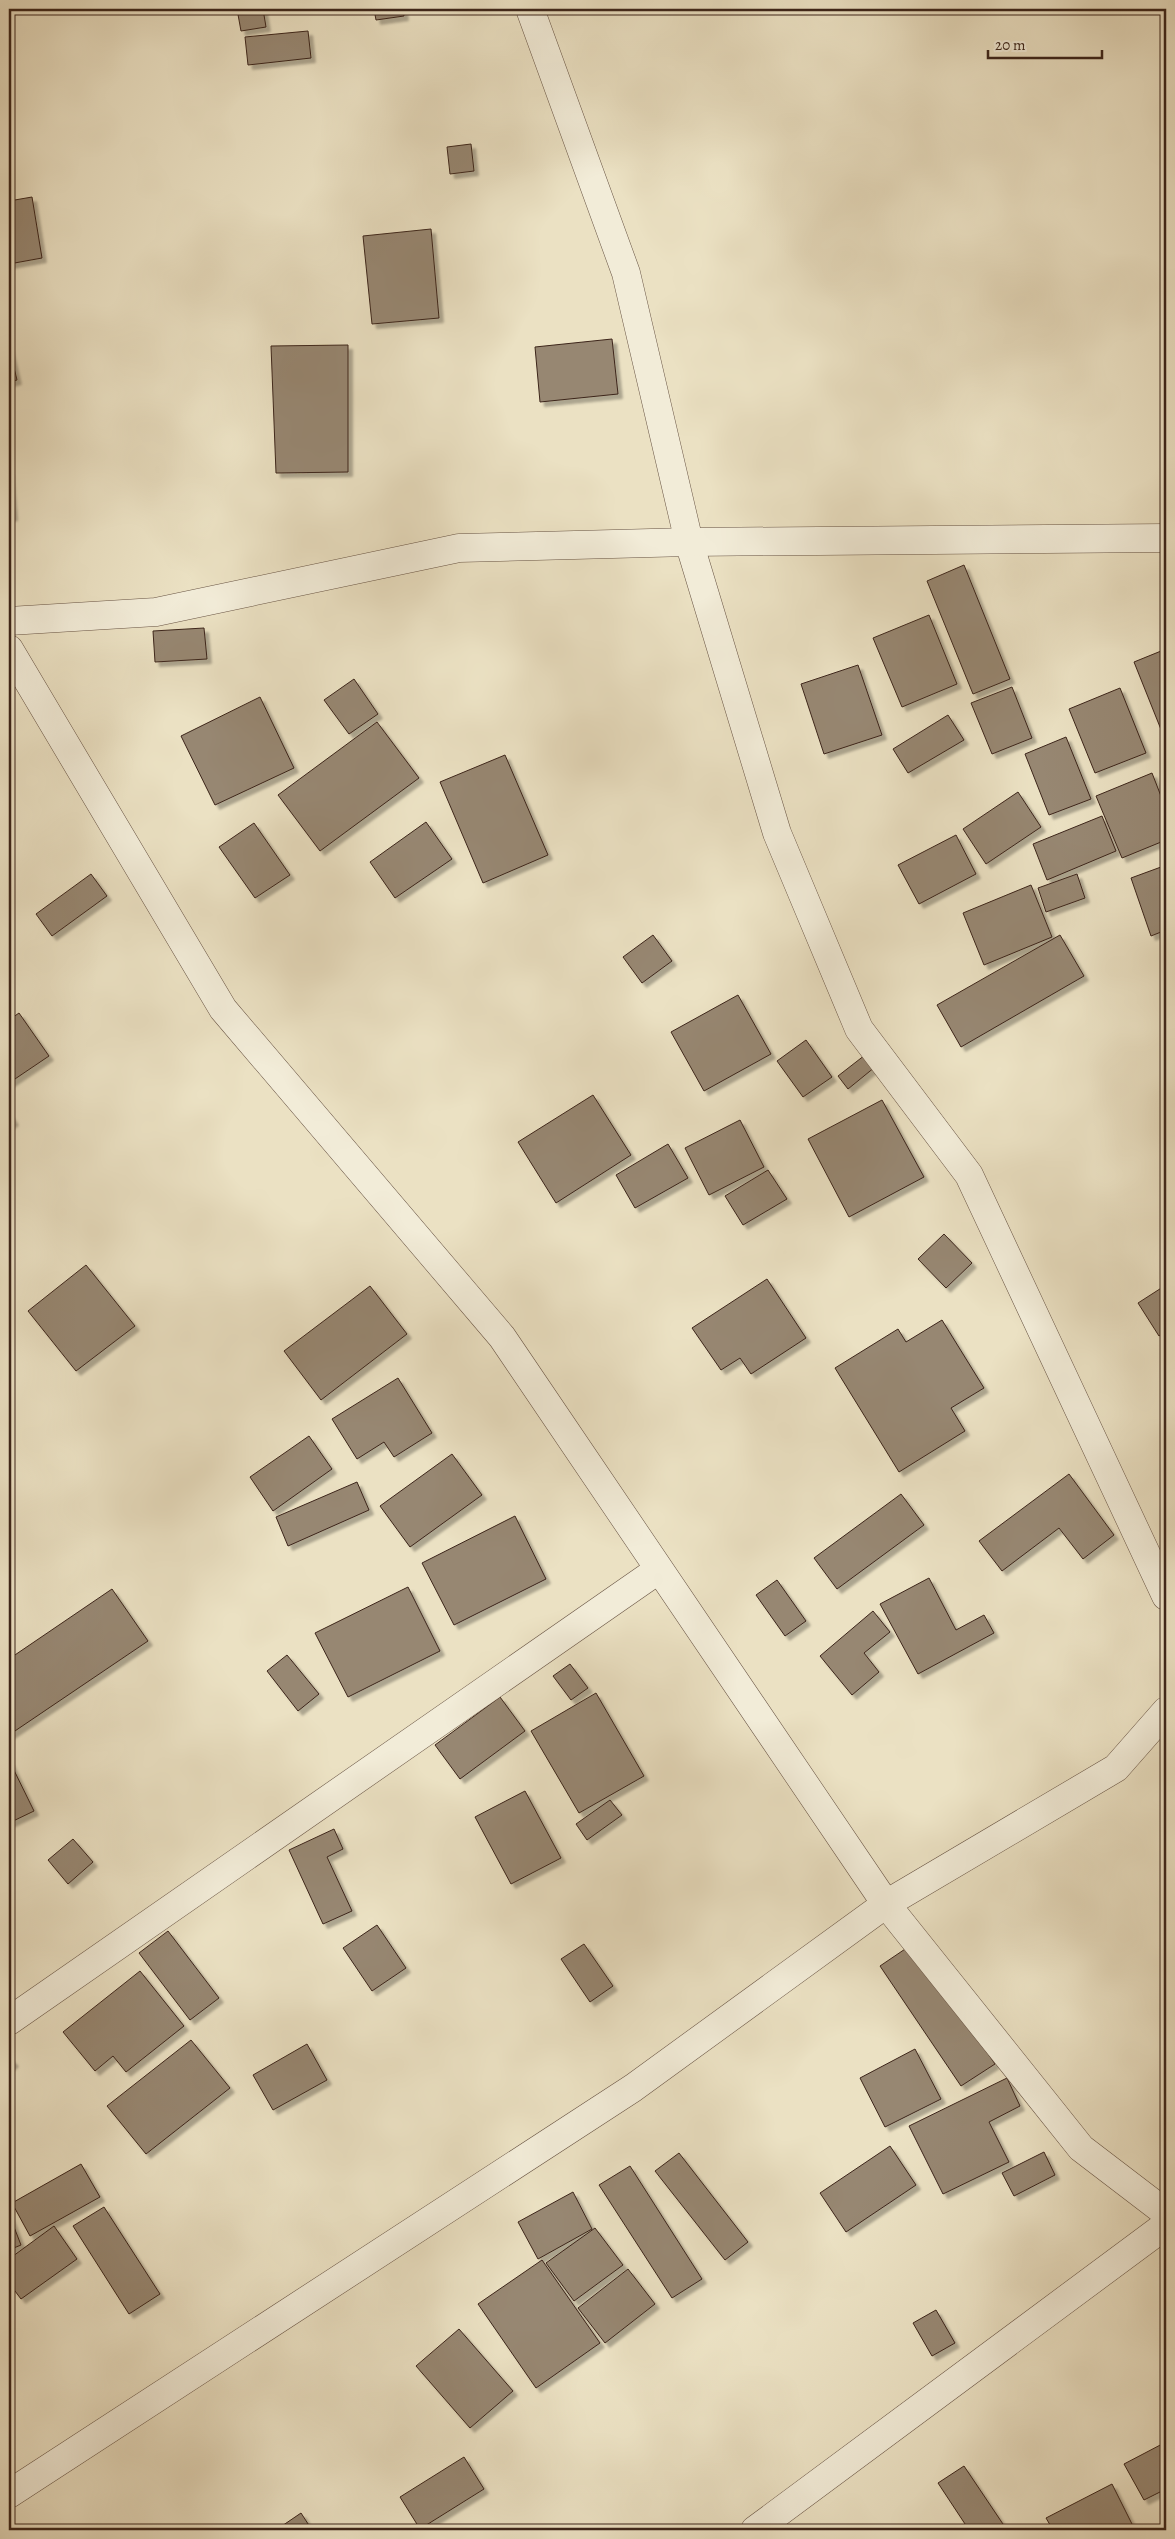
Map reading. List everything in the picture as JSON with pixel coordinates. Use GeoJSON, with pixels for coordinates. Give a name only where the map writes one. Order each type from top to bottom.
{"type":"FeatureCollection","features":[{"type":"Feature","properties":{"kind":"street"},"geometry":{"type":"LineString","coordinates":[[530,9],[626,273],[689,542],[776,833],[858,1029],[969,1175],[1166,1596]]}},
{"type":"Feature","properties":{"kind":"street"},"geometry":{"type":"LineString","coordinates":[[9,621],[156,612],[460,548],[689,542],[1166,538]]}},
{"type":"Feature","properties":{"kind":"street"},"geometry":{"type":"LineString","coordinates":[[9,649],[223,1009],[502,1337],[886,1904],[1081,2148],[1166,2213]]}},
{"type":"Feature","properties":{"kind":"street"},"geometry":{"type":"LineString","coordinates":[[9,2020],[658,1570]]}},
{"type":"Feature","properties":{"kind":"street"},"geometry":{"type":"LineString","coordinates":[[9,2494],[633,2088],[886,1904],[1116,1768],[1166,1711]]}},
{"type":"Feature","properties":{"kind":"street"},"geometry":{"type":"LineString","coordinates":[[755,2530],[1166,2225]]}},
{"type":"Feature","properties":{"kind":"building"},"geometry":{"type":"Polygon","coordinates":[[[237,9],[263,9],[266,27],[241,31],[237,9]]]}},
{"type":"Feature","properties":{"kind":"building"},"geometry":{"type":"Polygon","coordinates":[[[374,9],[403,9],[404,16],[376,20],[374,9]]]}},
{"type":"Feature","properties":{"kind":"building"},"geometry":{"type":"Polygon","coordinates":[[[308,31],[311,58],[248,65],[245,37],[308,31]]]}},
{"type":"Feature","properties":{"kind":"building"},"geometry":{"type":"Polygon","coordinates":[[[471,144],[474,171],[450,174],[447,147],[471,144]]]}},
{"type":"Feature","properties":{"kind":"building"},"geometry":{"type":"Polygon","coordinates":[[[32,197],[42,258],[9,264],[9,201],[32,197]]]}},
{"type":"Feature","properties":{"kind":"building"},"geometry":{"type":"Polygon","coordinates":[[[431,229],[439,318],[372,324],[363,236],[431,229]]]}},
{"type":"Feature","properties":{"kind":"building"},"geometry":{"type":"Polygon","coordinates":[[[612,339],[618,394],[540,402],[535,347],[612,339]]]}},
{"type":"Feature","properties":{"kind":"building"},"geometry":{"type":"Polygon","coordinates":[[[348,345],[348,472],[276,473],[271,346],[348,345]]]}},
{"type":"Feature","properties":{"kind":"building"},"geometry":{"type":"Polygon","coordinates":[[[9,347],[17,380],[9,382],[9,347]]]}},
{"type":"Feature","properties":{"kind":"building"},"geometry":{"type":"Polygon","coordinates":[[[9,471],[13,516],[9,517],[9,471]]]}},
{"type":"Feature","properties":{"kind":"building"},"geometry":{"type":"Polygon","coordinates":[[[964,565],[1010,679],[973,694],[927,581],[964,565]]]}},
{"type":"Feature","properties":{"kind":"building"},"geometry":{"type":"Polygon","coordinates":[[[929,615],[957,684],[902,707],[873,638],[929,615]]]}},
{"type":"Feature","properties":{"kind":"building"},"geometry":{"type":"Polygon","coordinates":[[[204,628],[207,659],[155,662],[153,631],[204,628]]]}},
{"type":"Feature","properties":{"kind":"building"},"geometry":{"type":"Polygon","coordinates":[[[1166,649],[1166,742],[1134,662],[1166,649]]]}},
{"type":"Feature","properties":{"kind":"building"},"geometry":{"type":"Polygon","coordinates":[[[858,665],[882,735],[824,754],[801,684],[858,665]]]}},
{"type":"Feature","properties":{"kind":"building"},"geometry":{"type":"Polygon","coordinates":[[[354,679],[378,714],[349,734],[324,700],[354,679]]]}},
{"type":"Feature","properties":{"kind":"building"},"geometry":{"type":"Polygon","coordinates":[[[1012,687],[1032,738],[992,754],[971,703],[1012,687]]]}},
{"type":"Feature","properties":{"kind":"building"},"geometry":{"type":"Polygon","coordinates":[[[1120,688],[1146,753],[1095,773],[1069,709],[1120,688]]]}},
{"type":"Feature","properties":{"kind":"building"},"geometry":{"type":"Polygon","coordinates":[[[260,697],[294,768],[215,805],[181,736],[260,697]]]}},
{"type":"Feature","properties":{"kind":"building"},"geometry":{"type":"Polygon","coordinates":[[[948,715],[964,740],[908,773],[893,749],[948,715]]]}},
{"type":"Feature","properties":{"kind":"building"},"geometry":{"type":"Polygon","coordinates":[[[377,722],[419,778],[320,851],[278,795],[377,722]]]}},
{"type":"Feature","properties":{"kind":"building"},"geometry":{"type":"Polygon","coordinates":[[[1066,737],[1091,799],[1049,815],[1025,754],[1066,737]]]}},
{"type":"Feature","properties":{"kind":"building"},"geometry":{"type":"Polygon","coordinates":[[[505,755],[548,855],[483,883],[440,782],[505,755]]]}},
{"type":"Feature","properties":{"kind":"building"},"geometry":{"type":"Polygon","coordinates":[[[1152,773],[1166,809],[1166,840],[1122,858],[1096,796],[1152,773]]]}},
{"type":"Feature","properties":{"kind":"building"},"geometry":{"type":"Polygon","coordinates":[[[1018,792],[1041,827],[986,864],[963,829],[1018,792]]]}},
{"type":"Feature","properties":{"kind":"building"},"geometry":{"type":"Polygon","coordinates":[[[1102,816],[1116,851],[1047,880],[1033,844],[1102,816]]]}},
{"type":"Feature","properties":{"kind":"building"},"geometry":{"type":"Polygon","coordinates":[[[426,822],[452,859],[395,898],[370,862],[426,822]]]}},
{"type":"Feature","properties":{"kind":"building"},"geometry":{"type":"Polygon","coordinates":[[[254,823],[290,875],[255,898],[219,847],[254,823]]]}},
{"type":"Feature","properties":{"kind":"building"},"geometry":{"type":"Polygon","coordinates":[[[956,835],[976,874],[919,904],[898,865],[956,835]]]}},
{"type":"Feature","properties":{"kind":"building"},"geometry":{"type":"Polygon","coordinates":[[[1161,867],[1166,881],[1166,930],[1151,936],[1131,878],[1161,867]]]}},
{"type":"Feature","properties":{"kind":"building"},"geometry":{"type":"Polygon","coordinates":[[[91,874],[107,896],[52,936],[36,914],[91,874]]]}},
{"type":"Feature","properties":{"kind":"building"},"geometry":{"type":"Polygon","coordinates":[[[1077,874],[1085,898],[1046,912],[1038,888],[1077,874]]]}},
{"type":"Feature","properties":{"kind":"building"},"geometry":{"type":"Polygon","coordinates":[[[1031,885],[1052,937],[984,965],[963,913],[1031,885]]]}},
{"type":"Feature","properties":{"kind":"building"},"geometry":{"type":"Polygon","coordinates":[[[653,935],[672,961],[642,983],[623,957],[653,935]]]}},
{"type":"Feature","properties":{"kind":"building"},"geometry":{"type":"Polygon","coordinates":[[[1060,935],[1084,976],[961,1047],[937,1005],[1060,935]]]}},
{"type":"Feature","properties":{"kind":"building"},"geometry":{"type":"Polygon","coordinates":[[[738,995],[771,1054],[704,1091],[671,1032],[738,995]]]}},
{"type":"Feature","properties":{"kind":"building"},"geometry":{"type":"Polygon","coordinates":[[[19,1013],[49,1056],[9,1083],[9,1020],[19,1013]]]}},
{"type":"Feature","properties":{"kind":"building"},"geometry":{"type":"Polygon","coordinates":[[[806,1040],[832,1077],[803,1097],[777,1061],[806,1040]]]}},
{"type":"Feature","properties":{"kind":"building"},"geometry":{"type":"Polygon","coordinates":[[[865,1055],[875,1067],[848,1089],[838,1076],[865,1055]]]}},
{"type":"Feature","properties":{"kind":"building"},"geometry":{"type":"Polygon","coordinates":[[[593,1095],[631,1155],[556,1203],[518,1142],[593,1095]]]}},
{"type":"Feature","properties":{"kind":"building"},"geometry":{"type":"Polygon","coordinates":[[[882,1100],[924,1177],[849,1217],[808,1139],[882,1100]]]}},
{"type":"Feature","properties":{"kind":"building"},"geometry":{"type":"Polygon","coordinates":[[[9,1113],[14,1121],[9,1125],[9,1113]]]}},
{"type":"Feature","properties":{"kind":"building"},"geometry":{"type":"Polygon","coordinates":[[[740,1120],[764,1167],[709,1195],[685,1148],[740,1120]]]}},
{"type":"Feature","properties":{"kind":"building"},"geometry":{"type":"Polygon","coordinates":[[[668,1144],[688,1178],[635,1208],[616,1175],[668,1144]]]}},
{"type":"Feature","properties":{"kind":"building"},"geometry":{"type":"Polygon","coordinates":[[[768,1170],[787,1199],[743,1225],[725,1196],[768,1170]]]}},
{"type":"Feature","properties":{"kind":"building"},"geometry":{"type":"Polygon","coordinates":[[[944,1234],[972,1263],[946,1288],[918,1259],[944,1234]]]}},
{"type":"Feature","properties":{"kind":"building"},"geometry":{"type":"Polygon","coordinates":[[[86,1265],[135,1326],[76,1371],[28,1311],[86,1265]]]}},
{"type":"Feature","properties":{"kind":"building"},"geometry":{"type":"Polygon","coordinates":[[[767,1279],[806,1338],[751,1374],[740,1358],[721,1370],[692,1328],[767,1279]]]}},
{"type":"Feature","properties":{"kind":"building"},"geometry":{"type":"Polygon","coordinates":[[[1166,1285],[1166,1331],[1159,1336],[1138,1303],[1166,1285]]]}},
{"type":"Feature","properties":{"kind":"building"},"geometry":{"type":"Polygon","coordinates":[[[370,1286],[407,1334],[321,1400],[284,1351],[370,1286]]]}},
{"type":"Feature","properties":{"kind":"building"},"geometry":{"type":"Polygon","coordinates":[[[942,1320],[984,1388],[951,1408],[965,1431],[899,1472],[835,1368],[898,1329],[906,1342],[942,1320]]]}},
{"type":"Feature","properties":{"kind":"building"},"geometry":{"type":"Polygon","coordinates":[[[398,1378],[432,1433],[394,1457],[384,1442],[357,1459],[332,1419],[398,1378]]]}},
{"type":"Feature","properties":{"kind":"building"},"geometry":{"type":"Polygon","coordinates":[[[309,1436],[332,1469],[273,1511],[250,1477],[309,1436]]]}},
{"type":"Feature","properties":{"kind":"building"},"geometry":{"type":"Polygon","coordinates":[[[452,1454],[482,1495],[410,1547],[380,1506],[452,1454]]]}},
{"type":"Feature","properties":{"kind":"building"},"geometry":{"type":"Polygon","coordinates":[[[1069,1474],[1114,1535],[1083,1559],[1059,1528],[1002,1571],[979,1541],[1069,1474]]]}},
{"type":"Feature","properties":{"kind":"building"},"geometry":{"type":"Polygon","coordinates":[[[357,1482],[369,1510],[288,1546],[276,1517],[357,1482]]]}},
{"type":"Feature","properties":{"kind":"building"},"geometry":{"type":"Polygon","coordinates":[[[901,1494],[924,1525],[837,1589],[814,1558],[901,1494]]]}},
{"type":"Feature","properties":{"kind":"building"},"geometry":{"type":"Polygon","coordinates":[[[515,1516],[546,1579],[454,1625],[422,1563],[515,1516]]]}},
{"type":"Feature","properties":{"kind":"building"},"geometry":{"type":"Polygon","coordinates":[[[929,1578],[956,1630],[984,1615],[994,1633],[918,1674],[880,1604],[929,1578]]]}},
{"type":"Feature","properties":{"kind":"building"},"geometry":{"type":"Polygon","coordinates":[[[777,1580],[806,1621],[785,1636],[756,1595],[777,1580]]]}},
{"type":"Feature","properties":{"kind":"building"},"geometry":{"type":"Polygon","coordinates":[[[408,1587],[440,1651],[348,1697],[315,1633],[408,1587]]]}},
{"type":"Feature","properties":{"kind":"building"},"geometry":{"type":"Polygon","coordinates":[[[112,1589],[148,1641],[9,1735],[9,1659],[112,1589]]]}},
{"type":"Feature","properties":{"kind":"building"},"geometry":{"type":"Polygon","coordinates":[[[873,1611],[890,1632],[864,1653],[879,1672],[852,1695],[820,1656],[873,1611]]]}},
{"type":"Feature","properties":{"kind":"building"},"geometry":{"type":"Polygon","coordinates":[[[287,1655],[319,1694],[298,1711],[267,1671],[287,1655]]]}},
{"type":"Feature","properties":{"kind":"building"},"geometry":{"type":"Polygon","coordinates":[[[570,1664],[588,1688],[571,1700],[553,1676],[570,1664]]]}},
{"type":"Feature","properties":{"kind":"building"},"geometry":{"type":"Polygon","coordinates":[[[596,1693],[644,1776],[579,1813],[531,1731],[596,1693]]]}},
{"type":"Feature","properties":{"kind":"building"},"geometry":{"type":"Polygon","coordinates":[[[500,1697],[525,1731],[460,1779],[435,1745],[500,1697]]]}},
{"type":"Feature","properties":{"kind":"building"},"geometry":{"type":"Polygon","coordinates":[[[9,1760],[34,1811],[9,1823],[9,1760]]]}},
{"type":"Feature","properties":{"kind":"building"},"geometry":{"type":"Polygon","coordinates":[[[525,1791],[561,1858],[511,1884],[475,1817],[525,1791]]]}},
{"type":"Feature","properties":{"kind":"building"},"geometry":{"type":"Polygon","coordinates":[[[610,1800],[622,1815],[587,1840],[576,1824],[610,1800]]]}},
{"type":"Feature","properties":{"kind":"building"},"geometry":{"type":"Polygon","coordinates":[[[334,1829],[343,1849],[327,1857],[352,1911],[323,1924],[289,1850],[334,1829]]]}},
{"type":"Feature","properties":{"kind":"building"},"geometry":{"type":"Polygon","coordinates":[[[73,1839],[93,1862],[68,1884],[48,1860],[73,1839]]]}},
{"type":"Feature","properties":{"kind":"building"},"geometry":{"type":"Polygon","coordinates":[[[377,1925],[406,1968],[372,1991],[343,1948],[377,1925]]]}},
{"type":"Feature","properties":{"kind":"building"},"geometry":{"type":"Polygon","coordinates":[[[168,1931],[219,1998],[190,2020],[139,1953],[168,1931]]]}},
{"type":"Feature","properties":{"kind":"building"},"geometry":{"type":"Polygon","coordinates":[[[914,1943],[995,2064],[961,2086],[880,1966],[914,1943]]]}},
{"type":"Feature","properties":{"kind":"building"},"geometry":{"type":"Polygon","coordinates":[[[584,1944],[613,1986],[590,2002],[561,1959],[584,1944]]]}},
{"type":"Feature","properties":{"kind":"building"},"geometry":{"type":"Polygon","coordinates":[[[140,1971],[184,2026],[126,2072],[113,2056],[95,2071],[63,2032],[140,1971]]]}},
{"type":"Feature","properties":{"kind":"building"},"geometry":{"type":"Polygon","coordinates":[[[191,2040],[230,2088],[146,2154],[107,2106],[191,2040]]]}},
{"type":"Feature","properties":{"kind":"building"},"geometry":{"type":"Polygon","coordinates":[[[307,2044],[327,2080],[273,2110],[253,2075],[307,2044]]]}},
{"type":"Feature","properties":{"kind":"building"},"geometry":{"type":"Polygon","coordinates":[[[915,2049],[941,2099],[885,2127],[860,2078],[915,2049]]]}},
{"type":"Feature","properties":{"kind":"building"},"geometry":{"type":"Polygon","coordinates":[[[9,2057],[14,2062],[9,2067],[9,2057]]]}},
{"type":"Feature","properties":{"kind":"building"},"geometry":{"type":"Polygon","coordinates":[[[1007,2078],[1020,2106],[989,2122],[1009,2162],[943,2194],[909,2126],[1007,2078]]]}},
{"type":"Feature","properties":{"kind":"building"},"geometry":{"type":"Polygon","coordinates":[[[890,2146],[916,2185],[846,2232],[820,2193],[890,2146]]]}},
{"type":"Feature","properties":{"kind":"building"},"geometry":{"type":"Polygon","coordinates":[[[1044,2152],[1055,2175],[1014,2196],[1002,2173],[1044,2152]]]}},
{"type":"Feature","properties":{"kind":"building"},"geometry":{"type":"Polygon","coordinates":[[[679,2153],[748,2242],[725,2260],[655,2171],[679,2153]]]}},
{"type":"Feature","properties":{"kind":"building"},"geometry":{"type":"Polygon","coordinates":[[[81,2164],[100,2197],[30,2236],[12,2203],[81,2164]]]}},
{"type":"Feature","properties":{"kind":"building"},"geometry":{"type":"Polygon","coordinates":[[[630,2166],[702,2279],[672,2298],[599,2185],[630,2166]]]}},
{"type":"Feature","properties":{"kind":"building"},"geometry":{"type":"Polygon","coordinates":[[[573,2192],[592,2229],[538,2259],[518,2222],[573,2192]]]}},
{"type":"Feature","properties":{"kind":"building"},"geometry":{"type":"Polygon","coordinates":[[[104,2207],[160,2294],[129,2314],[73,2226],[104,2207]]]}},
{"type":"Feature","properties":{"kind":"building"},"geometry":{"type":"Polygon","coordinates":[[[9,2214],[21,2245],[9,2250],[9,2214]]]}},
{"type":"Feature","properties":{"kind":"building"},"geometry":{"type":"Polygon","coordinates":[[[54,2226],[77,2259],[21,2299],[9,2283],[9,2259],[54,2226]]]}},
{"type":"Feature","properties":{"kind":"building"},"geometry":{"type":"Polygon","coordinates":[[[595,2228],[623,2265],[574,2301],[546,2263],[595,2228]]]}},
{"type":"Feature","properties":{"kind":"building"},"geometry":{"type":"Polygon","coordinates":[[[542,2260],[600,2343],[536,2388],[478,2304],[542,2260]]]}},
{"type":"Feature","properties":{"kind":"building"},"geometry":{"type":"Polygon","coordinates":[[[628,2269],[655,2304],[605,2343],[578,2308],[628,2269]]]}},
{"type":"Feature","properties":{"kind":"building"},"geometry":{"type":"Polygon","coordinates":[[[936,2310],[955,2343],[932,2356],[913,2323],[936,2310]]]}},
{"type":"Feature","properties":{"kind":"building"},"geometry":{"type":"Polygon","coordinates":[[[459,2329],[513,2391],[470,2428],[416,2366],[459,2329]]]}},
{"type":"Feature","properties":{"kind":"building"},"geometry":{"type":"Polygon","coordinates":[[[1166,2442],[1166,2489],[1144,2500],[1124,2464],[1166,2442]]]}},
{"type":"Feature","properties":{"kind":"building"},"geometry":{"type":"Polygon","coordinates":[[[464,2457],[484,2489],[420,2529],[400,2497],[464,2457]]]}},
{"type":"Feature","properties":{"kind":"building"},"geometry":{"type":"Polygon","coordinates":[[[964,2466],[1007,2530],[969,2530],[938,2483],[964,2466]]]}},
{"type":"Feature","properties":{"kind":"building"},"geometry":{"type":"Polygon","coordinates":[[[1112,2484],[1135,2530],[1053,2530],[1046,2518],[1112,2484]]]}},
{"type":"Feature","properties":{"kind":"building"},"geometry":{"type":"Polygon","coordinates":[[[301,2513],[312,2530],[276,2530],[301,2513]]]}}]}
